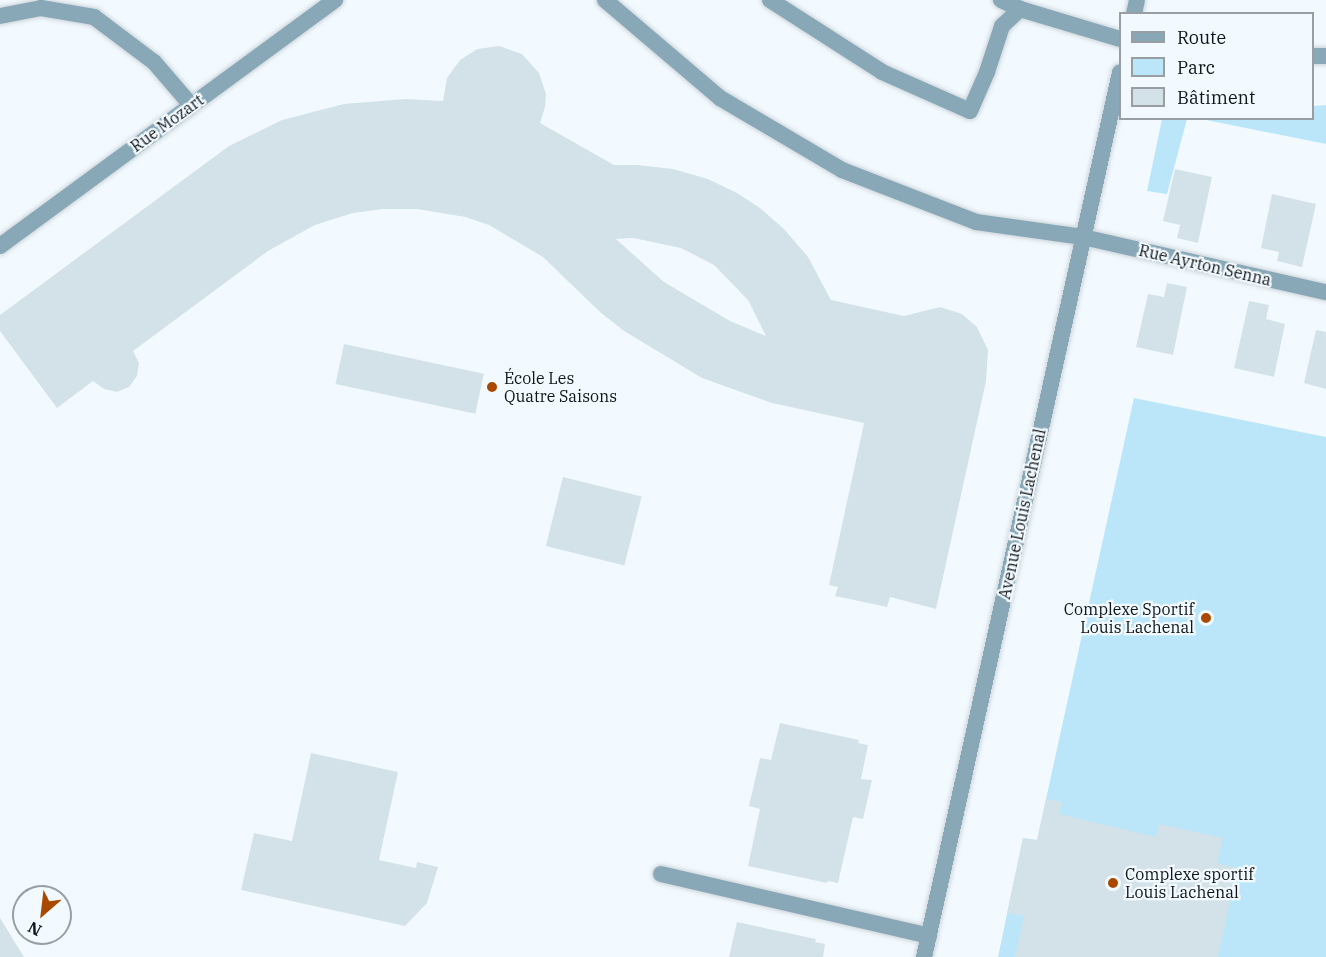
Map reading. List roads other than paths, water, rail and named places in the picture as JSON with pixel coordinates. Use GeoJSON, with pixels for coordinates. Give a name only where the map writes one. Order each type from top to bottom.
{"type":"FeatureCollection","features":[{"type":"Feature","properties":{"kind":"street","name":"Rue Mozart"},"geometry":{"type":"LineString","coordinates":[[0,246],[335,0]]}},
{"type":"Feature","properties":{"kind":"street","name":"Rue Ayrton Senna"},"geometry":{"type":"LineString","coordinates":[[605,0],[720,98],[842,170],[976,222],[1083,237],[1326,292]]}},
{"type":"Feature","properties":{"kind":"street"},"geometry":{"type":"LineString","coordinates":[[770,0],[882,72],[970,111],[987,72],[1002,26],[1020,9]]}},
{"type":"Feature","properties":{"kind":"street"},"geometry":{"type":"LineString","coordinates":[[1001,0],[1020,9],[1119,39]]}},
{"type":"Feature","properties":{"kind":"street"},"geometry":{"type":"LineString","coordinates":[[0,16],[41,8],[94,17],[154,62],[191,105]]}},
{"type":"Feature","properties":{"kind":"street","name":"Avenue Louis Lachenal"},"geometry":{"type":"LineString","coordinates":[[924,957],[1119,76]]}},
{"type":"Feature","properties":{"kind":"street"},"geometry":{"type":"LineString","coordinates":[[661,874],[929,936]]}},
{"type":"Feature","properties":{"kind":"place","name":"École Les Quatre Saisons"},"geometry":{"type":"Point","coordinates":[492,387]}},
{"type":"Feature","properties":{"kind":"place","name":"Complexe Sportif Louis Lachenal"},"geometry":{"type":"Point","coordinates":[1206,618]}},
{"type":"Feature","properties":{"kind":"place","name":"Complexe sportif Louis Lachenal"},"geometry":{"type":"Point","coordinates":[1113,883]}}]}
